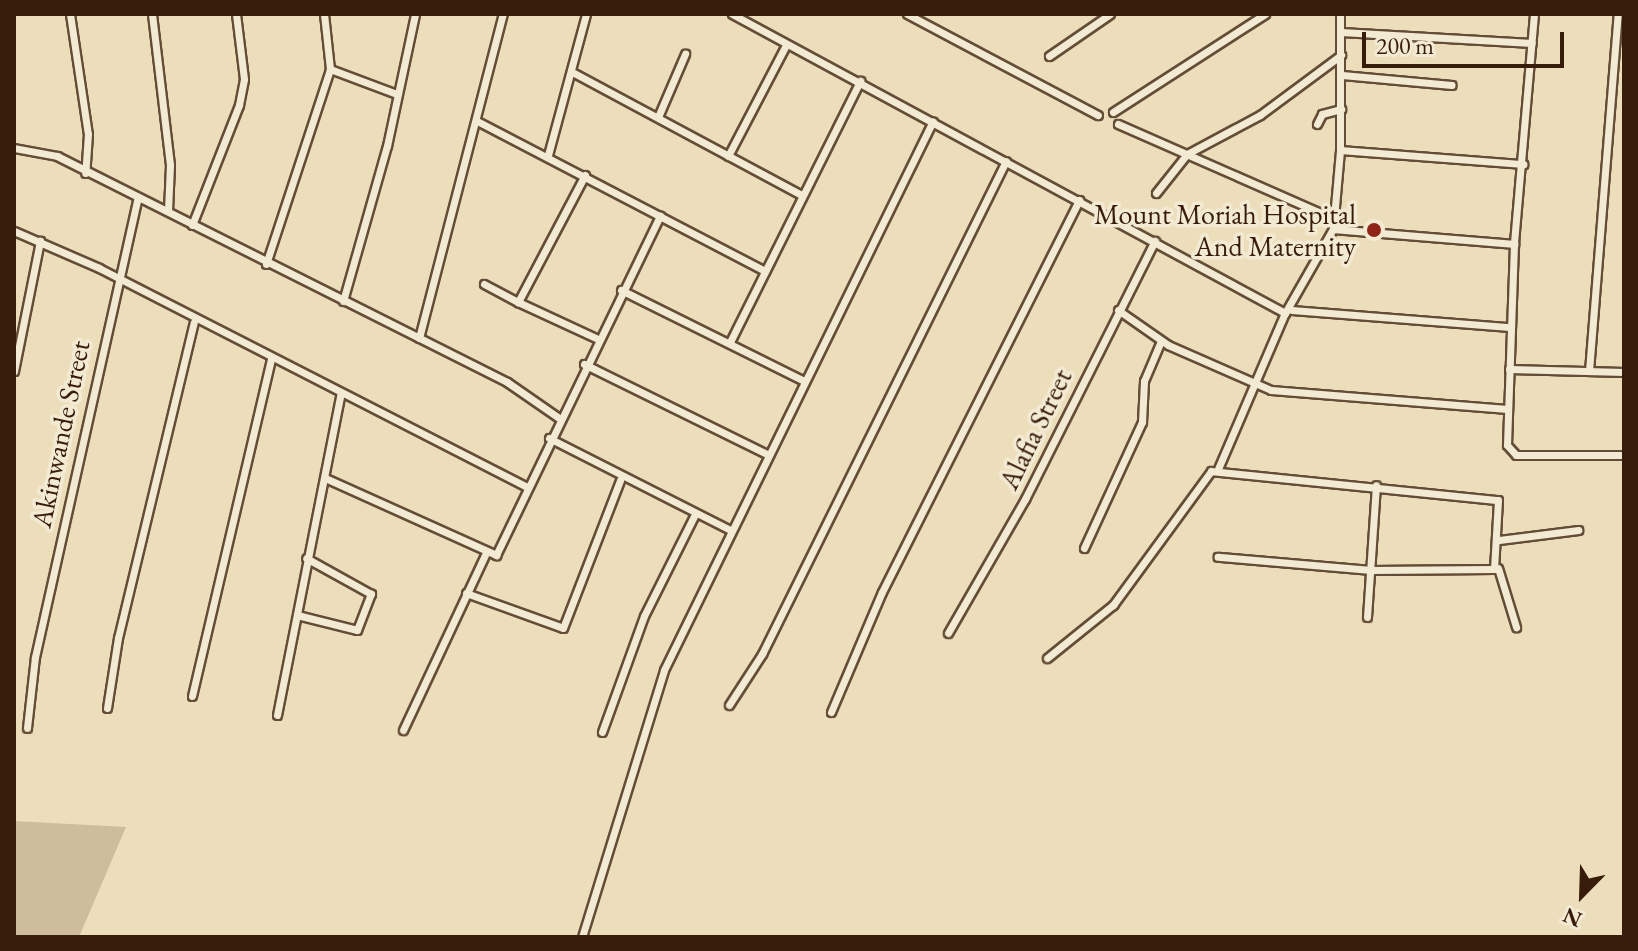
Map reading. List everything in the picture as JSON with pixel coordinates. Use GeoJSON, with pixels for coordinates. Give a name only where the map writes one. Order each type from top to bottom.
{"type":"FeatureCollection","features":[{"type":"Feature","properties":{"kind":"street"},"geometry":{"type":"LineString","coordinates":[[70,14],[88,134],[85,173]]}},
{"type":"Feature","properties":{"kind":"street"},"geometry":{"type":"LineString","coordinates":[[152,14],[170,165],[168,211]]}},
{"type":"Feature","properties":{"kind":"street"},"geometry":{"type":"LineString","coordinates":[[192,225],[239,105],[244,79],[236,14]]}},
{"type":"Feature","properties":{"kind":"street"},"geometry":{"type":"LineString","coordinates":[[266,264],[330,69],[324,14]]}},
{"type":"Feature","properties":{"kind":"street"},"geometry":{"type":"LineString","coordinates":[[343,301],[415,14]]}},
{"type":"Feature","properties":{"kind":"street"},"geometry":{"type":"LineString","coordinates":[[419,338],[503,14]]}},
{"type":"Feature","properties":{"kind":"street"},"geometry":{"type":"LineString","coordinates":[[548,155],[574,73],[586,14]]}},
{"type":"Feature","properties":{"kind":"street"},"geometry":{"type":"LineString","coordinates":[[732,14],[1288,312],[1509,327]]}},
{"type":"Feature","properties":{"kind":"street"},"geometry":{"type":"LineString","coordinates":[[907,14],[1098,115]]}},
{"type":"Feature","properties":{"kind":"street"},"geometry":{"type":"LineString","coordinates":[[1049,56],[1110,14]]}},
{"type":"Feature","properties":{"kind":"street"},"geometry":{"type":"LineString","coordinates":[[1113,112],[1265,14]]}},
{"type":"Feature","properties":{"kind":"street"},"geometry":{"type":"LineString","coordinates":[[1047,658],[1113,605],[1205,477],[1218,469],[1288,312],[1333,229],[1340,150],[1340,14]]}},
{"type":"Feature","properties":{"kind":"street"},"geometry":{"type":"LineString","coordinates":[[1534,14],[1514,244],[1507,445],[1516,455],[1624,455]]}},
{"type":"Feature","properties":{"kind":"street"},"geometry":{"type":"LineString","coordinates":[[1589,371],[1618,14]]}},
{"type":"Feature","properties":{"kind":"street"},"geometry":{"type":"LineString","coordinates":[[1341,32],[1532,43]]}},
{"type":"Feature","properties":{"kind":"street"},"geometry":{"type":"LineString","coordinates":[[728,156],[786,45]]}},
{"type":"Feature","properties":{"kind":"street"},"geometry":{"type":"LineString","coordinates":[[658,117],[685,54]]}},
{"type":"Feature","properties":{"kind":"street"},"geometry":{"type":"LineString","coordinates":[[1156,193],[1187,154],[1260,115],[1341,55]]}},
{"type":"Feature","properties":{"kind":"street"},"geometry":{"type":"LineString","coordinates":[[330,69],[397,94]]}},
{"type":"Feature","properties":{"kind":"street"},"geometry":{"type":"LineString","coordinates":[[574,73],[802,195]]}},
{"type":"Feature","properties":{"kind":"street"},"geometry":{"type":"LineString","coordinates":[[1342,75],[1452,85]]}},
{"type":"Feature","properties":{"kind":"street"},"geometry":{"type":"LineString","coordinates":[[730,342],[860,81]]}},
{"type":"Feature","properties":{"kind":"street"},"geometry":{"type":"LineString","coordinates":[[1317,124],[1322,114],[1341,109]]}},
{"type":"Feature","properties":{"kind":"street"},"geometry":{"type":"LineString","coordinates":[[477,121],[548,155],[765,271]]}},
{"type":"Feature","properties":{"kind":"street"},"geometry":{"type":"LineString","coordinates":[[582,937],[664,670],[802,380],[933,121]]}},
{"type":"Feature","properties":{"kind":"street"},"geometry":{"type":"LineString","coordinates":[[1118,124],[1334,219]]}},
{"type":"Feature","properties":{"kind":"street"},"geometry":{"type":"LineString","coordinates":[[14,148],[57,156],[85,173],[168,211],[266,264],[532,396],[559,418]]}},
{"type":"Feature","properties":{"kind":"street"},"geometry":{"type":"LineString","coordinates":[[1340,150],[1523,164]]}},
{"type":"Feature","properties":{"kind":"street"},"geometry":{"type":"LineString","coordinates":[[729,705],[762,654],[1006,161]]}},
{"type":"Feature","properties":{"kind":"street"},"geometry":{"type":"LineString","coordinates":[[518,302],[585,175]]}},
{"type":"Feature","properties":{"kind":"street","name":"Akinwande Street"},"geometry":{"type":"LineString","coordinates":[[27,728],[35,657],[116,279],[138,198]]}},
{"type":"Feature","properties":{"kind":"street"},"geometry":{"type":"LineString","coordinates":[[831,712],[882,592],[1079,200]]}},
{"type":"Feature","properties":{"kind":"street"},"geometry":{"type":"LineString","coordinates":[[325,478],[486,553],[501,551],[525,486],[596,338],[660,215]]}},
{"type":"Feature","properties":{"kind":"street"},"geometry":{"type":"LineString","coordinates":[[1333,229],[1514,244]]}},
{"type":"Feature","properties":{"kind":"street"},"geometry":{"type":"LineString","coordinates":[[14,231],[40,241],[194,322],[525,486]]}},
{"type":"Feature","properties":{"kind":"street"},"geometry":{"type":"LineString","coordinates":[[14,371],[40,241]]}},
{"type":"Feature","properties":{"kind":"street","name":"Alafia Street"},"geometry":{"type":"LineString","coordinates":[[948,633],[1025,499],[1155,241]]}},
{"type":"Feature","properties":{"kind":"street"},"geometry":{"type":"LineString","coordinates":[[484,284],[596,338]]}},
{"type":"Feature","properties":{"kind":"street"},"geometry":{"type":"LineString","coordinates":[[621,290],[802,380]]}},
{"type":"Feature","properties":{"kind":"street"},"geometry":{"type":"LineString","coordinates":[[1118,310],[1161,341],[1257,383],[1298,395],[1507,409]]}},
{"type":"Feature","properties":{"kind":"street"},"geometry":{"type":"LineString","coordinates":[[107,708],[118,638],[194,322]]}},
{"type":"Feature","properties":{"kind":"street"},"geometry":{"type":"LineString","coordinates":[[1084,548],[1142,422],[1144,381],[1161,341]]}},
{"type":"Feature","properties":{"kind":"street"},"geometry":{"type":"LineString","coordinates":[[192,696],[271,358]]}},
{"type":"Feature","properties":{"kind":"street"},"geometry":{"type":"LineString","coordinates":[[584,364],[767,454]]}},
{"type":"Feature","properties":{"kind":"street"},"geometry":{"type":"LineString","coordinates":[[1509,369],[1624,372]]}},
{"type":"Feature","properties":{"kind":"street"},"geometry":{"type":"LineString","coordinates":[[277,715],[341,393]]}},
{"type":"Feature","properties":{"kind":"street"},"geometry":{"type":"LineString","coordinates":[[549,438],[620,480],[732,531]]}},
{"type":"Feature","properties":{"kind":"street"},"geometry":{"type":"LineString","coordinates":[[1218,469],[1496,497],[1498,568],[1516,627]]}},
{"type":"Feature","properties":{"kind":"street"},"geometry":{"type":"LineString","coordinates":[[466,593],[563,628],[620,480]]}},
{"type":"Feature","properties":{"kind":"street"},"geometry":{"type":"LineString","coordinates":[[1367,617],[1376,485]]}},
{"type":"Feature","properties":{"kind":"street"},"geometry":{"type":"LineString","coordinates":[[602,732],[644,616],[695,514]]}},
{"type":"Feature","properties":{"kind":"street"},"geometry":{"type":"LineString","coordinates":[[1499,540],[1578,530]]}},
{"type":"Feature","properties":{"kind":"street"},"geometry":{"type":"LineString","coordinates":[[403,730],[486,553]]}},
{"type":"Feature","properties":{"kind":"street"},"geometry":{"type":"LineString","coordinates":[[1218,557],[1371,570],[1498,568]]}},
{"type":"Feature","properties":{"kind":"street"},"geometry":{"type":"LineString","coordinates":[[297,615],[357,630],[371,594],[306,558]]}},
{"type":"Feature","properties":{"kind":"shaded area"},"geometry":{"type":"Polygon","coordinates":[[[14,821],[126,827],[79,937],[14,937],[14,821]]]}},
{"type":"Feature","properties":{"kind":"place","name":"Mount Moriah Hospital And Maternity"},"geometry":{"type":"Point","coordinates":[1374,230]}}]}
